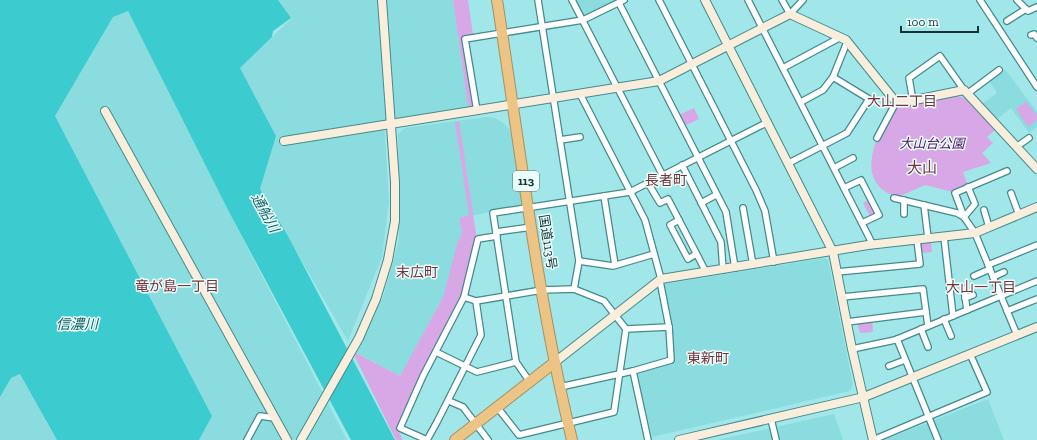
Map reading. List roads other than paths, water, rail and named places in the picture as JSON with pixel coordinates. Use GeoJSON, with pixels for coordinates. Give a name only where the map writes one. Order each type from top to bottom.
{"type":"FeatureCollection","features":[{"type":"Feature","properties":{"kind":"highway","name":"国道113号"},"geometry":{"type":"LineString","coordinates":[[498,0],[532,227],[555,362]]}},
{"type":"Feature","properties":{"kind":"highway"},"geometry":{"type":"LineString","coordinates":[[455,440],[555,362]]}},
{"type":"Feature","properties":{"kind":"highway","name":"113"},"geometry":{"type":"LineString","coordinates":[[555,362],[572,440]]}},
{"type":"Feature","properties":{"kind":"street"},"geometry":{"type":"LineString","coordinates":[[301,440],[350,350],[359,338],[376,299],[388,260],[395,221],[396,182],[382,0]]}},
{"type":"Feature","properties":{"kind":"street"},"geometry":{"type":"LineString","coordinates":[[538,0],[579,261],[574,290]]}},
{"type":"Feature","properties":{"kind":"street"},"geometry":{"type":"LineString","coordinates":[[572,0],[663,176]]}},
{"type":"Feature","properties":{"kind":"street"},"geometry":{"type":"LineString","coordinates":[[659,0],[765,211],[774,262]]}},
{"type":"Feature","properties":{"kind":"street"},"geometry":{"type":"LineString","coordinates":[[705,0],[833,252],[852,349],[873,440],[987,392],[970,354]]}},
{"type":"Feature","properties":{"kind":"street"},"geometry":{"type":"LineString","coordinates":[[748,0],[873,245]]}},
{"type":"Feature","properties":{"kind":"street"},"geometry":{"type":"LineString","coordinates":[[782,0],[790,14],[843,40],[895,101],[905,102],[966,92],[999,70]]}},
{"type":"Feature","properties":{"kind":"street"},"geometry":{"type":"LineString","coordinates":[[284,141],[392,125],[659,81],[790,14],[803,0]]}},
{"type":"Feature","properties":{"kind":"street"},"geometry":{"type":"LineString","coordinates":[[980,0],[1037,87]]}},
{"type":"Feature","properties":{"kind":"street"},"geometry":{"type":"LineString","coordinates":[[1017,0],[1028,11],[1037,7]]}},
{"type":"Feature","properties":{"kind":"street"},"geometry":{"type":"LineString","coordinates":[[477,111],[465,39],[583,20],[622,1],[659,81],[697,158],[726,212],[735,268]]}},
{"type":"Feature","properties":{"kind":"street"},"geometry":{"type":"LineString","coordinates":[[1007,21],[1026,9]]}},
{"type":"Feature","properties":{"kind":"street"},"geometry":{"type":"LineString","coordinates":[[1031,35],[1034,34],[1037,38]]}},
{"type":"Feature","properties":{"kind":"street"},"geometry":{"type":"LineString","coordinates":[[783,68],[843,40]]}},
{"type":"Feature","properties":{"kind":"street"},"geometry":{"type":"LineString","coordinates":[[800,102],[823,90],[833,77],[843,40]]}},
{"type":"Feature","properties":{"kind":"street"},"geometry":{"type":"LineString","coordinates":[[913,100],[908,78],[940,56],[966,92],[1037,168]]}},
{"type":"Feature","properties":{"kind":"street"},"geometry":{"type":"LineString","coordinates":[[788,163],[847,133],[869,99],[833,77]]}},
{"type":"Feature","properties":{"kind":"street"},"geometry":{"type":"LineString","coordinates":[[560,387],[632,371],[671,360],[669,327],[660,280],[645,220],[580,94]]}},
{"type":"Feature","properties":{"kind":"street"},"geometry":{"type":"LineString","coordinates":[[877,138],[894,106],[895,101]]}},
{"type":"Feature","properties":{"kind":"street"},"geometry":{"type":"LineString","coordinates":[[105,110],[286,440]]}},
{"type":"Feature","properties":{"kind":"street"},"geometry":{"type":"LineString","coordinates":[[530,382],[516,362],[494,213],[630,192],[768,122]]}},
{"type":"Feature","properties":{"kind":"street"},"geometry":{"type":"LineString","coordinates":[[560,140],[580,137]]}},
{"type":"Feature","properties":{"kind":"street"},"geometry":{"type":"LineString","coordinates":[[1016,147],[1029,138]]}},
{"type":"Feature","properties":{"kind":"street"},"geometry":{"type":"LineString","coordinates":[[834,168],[853,158]]}},
{"type":"Feature","properties":{"kind":"street"},"geometry":{"type":"LineString","coordinates":[[682,166],[720,242],[723,270]]}},
{"type":"Feature","properties":{"kind":"street"},"geometry":{"type":"LineString","coordinates":[[1007,171],[955,193],[964,217],[975,233],[1017,335]]}},
{"type":"Feature","properties":{"kind":"street"},"geometry":{"type":"LineString","coordinates":[[844,188],[861,180],[878,215],[862,223]]}},
{"type":"Feature","properties":{"kind":"street"},"geometry":{"type":"LineString","coordinates":[[648,183],[660,203],[668,199],[706,272]]}},
{"type":"Feature","properties":{"kind":"street"},"geometry":{"type":"LineString","coordinates":[[964,217],[975,204],[968,187]]}},
{"type":"Feature","properties":{"kind":"street"},"geometry":{"type":"LineString","coordinates":[[1011,192],[1019,215]]}},
{"type":"Feature","properties":{"kind":"street"},"geometry":{"type":"LineString","coordinates":[[701,203],[716,195]]}},
{"type":"Feature","properties":{"kind":"street"},"geometry":{"type":"LineString","coordinates":[[604,196],[615,265]]}},
{"type":"Feature","properties":{"kind":"street"},"geometry":{"type":"LineString","coordinates":[[894,198],[957,213],[964,217]]}},
{"type":"Feature","properties":{"kind":"street"},"geometry":{"type":"LineString","coordinates":[[904,200],[904,214]]}},
{"type":"Feature","properties":{"kind":"street"},"geometry":{"type":"LineString","coordinates":[[924,205],[928,238]]}},
{"type":"Feature","properties":{"kind":"street"},"geometry":{"type":"LineString","coordinates":[[555,362],[660,280],[873,245],[975,233],[1037,207]]}},
{"type":"Feature","properties":{"kind":"street"},"geometry":{"type":"LineString","coordinates":[[743,208],[753,265]]}},
{"type":"Feature","properties":{"kind":"street"},"geometry":{"type":"LineString","coordinates":[[984,210],[989,227]]}},
{"type":"Feature","properties":{"kind":"street"},"geometry":{"type":"LineString","coordinates":[[679,220],[670,225],[688,259],[696,254]]}},
{"type":"Feature","properties":{"kind":"street"},"geometry":{"type":"LineString","coordinates":[[476,301],[481,335],[448,401],[424,440],[400,428],[423,376],[464,297],[478,239],[532,227]]}},
{"type":"Feature","properties":{"kind":"street"},"geometry":{"type":"LineString","coordinates":[[944,237],[954,316]]}},
{"type":"Feature","properties":{"kind":"street"},"geometry":{"type":"LineString","coordinates":[[837,272],[920,264],[917,240]]}},
{"type":"Feature","properties":{"kind":"street"},"geometry":{"type":"LineString","coordinates":[[974,276],[989,267],[1037,245]]}},
{"type":"Feature","properties":{"kind":"street"},"geometry":{"type":"LineString","coordinates":[[579,261],[615,265],[654,254]]}},
{"type":"Feature","properties":{"kind":"street"},"geometry":{"type":"LineString","coordinates":[[993,277],[1004,272]]}},
{"type":"Feature","properties":{"kind":"street"},"geometry":{"type":"LineString","coordinates":[[852,349],[897,339],[1037,280]]}},
{"type":"Feature","properties":{"kind":"street"},"geometry":{"type":"LineString","coordinates":[[842,297],[923,289],[928,326]]}},
{"type":"Feature","properties":{"kind":"street"},"geometry":{"type":"LineString","coordinates":[[964,289],[967,310]]}},
{"type":"Feature","properties":{"kind":"street"},"geometry":{"type":"LineString","coordinates":[[464,297],[476,301],[542,290],[574,290],[604,301],[626,329],[614,412],[519,435],[497,407]]}},
{"type":"Feature","properties":{"kind":"street"},"geometry":{"type":"LineString","coordinates":[[965,298],[973,295]]}},
{"type":"Feature","properties":{"kind":"street"},"geometry":{"type":"LineString","coordinates":[[1008,311],[1037,300]]}},
{"type":"Feature","properties":{"kind":"street"},"geometry":{"type":"LineString","coordinates":[[847,322],[926,312]]}},
{"type":"Feature","properties":{"kind":"street"},"geometry":{"type":"LineString","coordinates":[[944,319],[951,336]]}},
{"type":"Feature","properties":{"kind":"street"},"geometry":{"type":"LineString","coordinates":[[626,329],[669,327]]}},
{"type":"Feature","properties":{"kind":"street"},"geometry":{"type":"LineString","coordinates":[[679,440],[864,397],[912,376],[1037,327]]}},
{"type":"Feature","properties":{"kind":"street"},"geometry":{"type":"LineString","coordinates":[[921,329],[928,347]]}},
{"type":"Feature","properties":{"kind":"street"},"geometry":{"type":"LineString","coordinates":[[897,339],[938,440]]}},
{"type":"Feature","properties":{"kind":"street"},"geometry":{"type":"LineString","coordinates":[[436,352],[477,372],[516,362]]}},
{"type":"Feature","properties":{"kind":"street"},"geometry":{"type":"LineString","coordinates":[[889,366],[905,360]]}},
{"type":"Feature","properties":{"kind":"street"},"geometry":{"type":"LineString","coordinates":[[632,371],[648,440]]}},
{"type":"Feature","properties":{"kind":"street"},"geometry":{"type":"LineString","coordinates":[[448,401],[463,407],[488,440]]}},
{"type":"Feature","properties":{"kind":"street"},"geometry":{"type":"LineString","coordinates":[[247,440],[260,416],[275,418]]}},
{"type":"Feature","properties":{"kind":"street"},"geometry":{"type":"LineString","coordinates":[[771,419],[776,440]]}},
{"type":"Feature","properties":{"kind":"water","name":"信濃川"},"geometry":{"type":"Polygon","coordinates":[[[0,0],[278,0],[291,18],[273,31],[272,37],[240,68],[276,136],[260,189],[289,238],[395,440],[351,440],[228,210],[128,11],[113,17],[55,116],[212,416],[199,440],[57,440],[20,374],[11,378],[0,397],[0,0]]]}},
{"type":"Feature","properties":{"kind":"district","name":"大山二丁目"},"geometry":{"type":"Point","coordinates":[902,101]}},
{"type":"Feature","properties":{"kind":"district","name":"大山"},"geometry":{"type":"Point","coordinates":[922,168]}},
{"type":"Feature","properties":{"kind":"district","name":"長者町"},"geometry":{"type":"Point","coordinates":[666,180]}},
{"type":"Feature","properties":{"kind":"district","name":"末広町"},"geometry":{"type":"Point","coordinates":[417,272]}},
{"type":"Feature","properties":{"kind":"district","name":"竜が島一丁目"},"geometry":{"type":"Point","coordinates":[177,286]}},
{"type":"Feature","properties":{"kind":"district","name":"大山一丁目"},"geometry":{"type":"Point","coordinates":[981,287]}},
{"type":"Feature","properties":{"kind":"district","name":"東新町"},"geometry":{"type":"Point","coordinates":[708,358]}},
{"type":"Feature","properties":{"kind":"park label","name":"大山台公園"},"geometry":{"type":"Point","coordinates":[932,143]}},
{"type":"Feature","properties":{"kind":"water label","name":"通船川"},"geometry":{"type":"Point","coordinates":[265,213]}}]}
